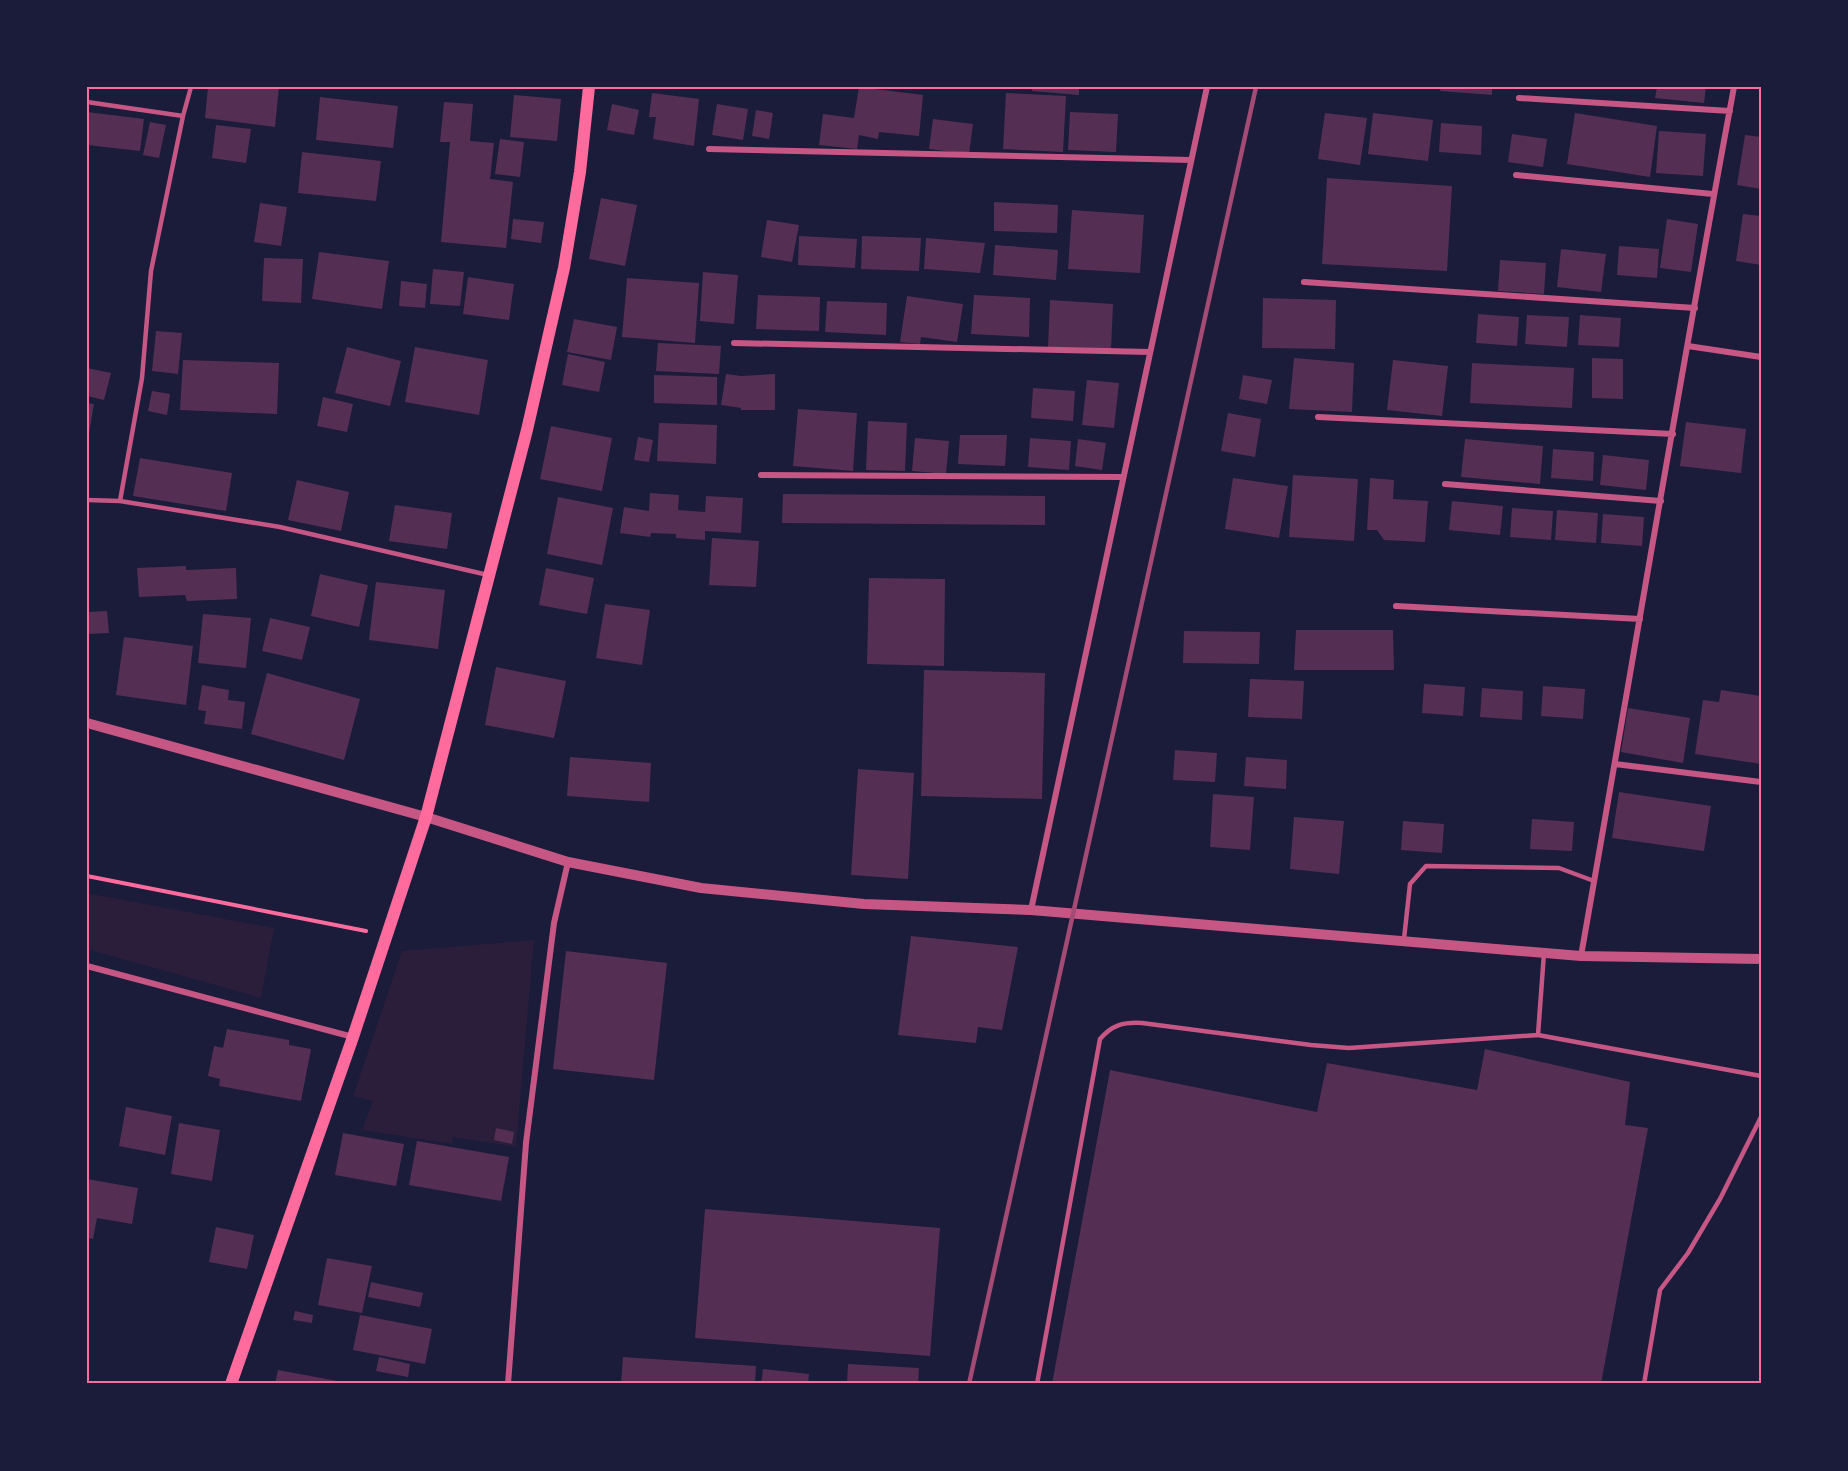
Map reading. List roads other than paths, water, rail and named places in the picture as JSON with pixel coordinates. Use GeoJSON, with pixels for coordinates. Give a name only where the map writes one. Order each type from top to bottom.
{"type":"FeatureCollection","features":[{"type":"Feature","properties":{"kind":"main road"},"geometry":{"type":"LineString","coordinates":[[231,1384],[353,1037],[426,817],[528,429],[564,268],[580,171],[590,87]]}},
{"type":"Feature","properties":{"kind":"street"},"geometry":{"type":"LineString","coordinates":[[1031,910],[1207,87]]}},
{"type":"Feature","properties":{"kind":"street"},"geometry":{"type":"LineString","coordinates":[[1581,956],[1713,194],[1734,87]]}},
{"type":"Feature","properties":{"kind":"street"},"geometry":{"type":"LineString","coordinates":[[1519,98],[1730,111]]}},
{"type":"Feature","properties":{"kind":"street"},"geometry":{"type":"LineString","coordinates":[[709,149],[1191,160]]}},
{"type":"Feature","properties":{"kind":"street"},"geometry":{"type":"LineString","coordinates":[[1516,175],[1713,194]]}},
{"type":"Feature","properties":{"kind":"street"},"geometry":{"type":"LineString","coordinates":[[1304,282],[1695,308]]}},
{"type":"Feature","properties":{"kind":"street"},"geometry":{"type":"LineString","coordinates":[[734,343],[1150,352]]}},
{"type":"Feature","properties":{"kind":"street"},"geometry":{"type":"LineString","coordinates":[[1688,346],[1761,357]]}},
{"type":"Feature","properties":{"kind":"street"},"geometry":{"type":"LineString","coordinates":[[1318,417],[1673,434]]}},
{"type":"Feature","properties":{"kind":"street"},"geometry":{"type":"LineString","coordinates":[[761,475],[1123,477]]}},
{"type":"Feature","properties":{"kind":"street"},"geometry":{"type":"LineString","coordinates":[[1445,484],[1661,501]]}},
{"type":"Feature","properties":{"kind":"street"},"geometry":{"type":"LineString","coordinates":[[1396,606],[1640,619]]}},
{"type":"Feature","properties":{"kind":"street"},"geometry":{"type":"LineString","coordinates":[[87,723],[426,817],[568,862],[701,888],[864,904],[1031,910],[1581,956],[1761,959]]}},
{"type":"Feature","properties":{"kind":"street"},"geometry":{"type":"LineString","coordinates":[[1615,764],[1761,782]]}},
{"type":"Feature","properties":{"kind":"street"},"geometry":{"type":"LineString","coordinates":[[508,1384],[526,1143],[554,923],[568,862]]}},
{"type":"Feature","properties":{"kind":"street"},"geometry":{"type":"LineString","coordinates":[[87,966],[353,1037]]}},
{"type":"Feature","properties":{"kind":"lane"},"geometry":{"type":"LineString","coordinates":[[120,501],[142,378],[151,271],[191,87]]}},
{"type":"Feature","properties":{"kind":"lane"},"geometry":{"type":"LineString","coordinates":[[87,102],[183,116]]}},
{"type":"Feature","properties":{"kind":"lane"},"geometry":{"type":"LineString","coordinates":[[87,500],[120,501],[280,527],[491,575]]}},
{"type":"Feature","properties":{"kind":"lane"},"geometry":{"type":"LineString","coordinates":[[1403,942],[1410,884],[1426,866],[1559,868],[1594,881]]}},
{"type":"Feature","properties":{"kind":"lane"},"geometry":{"type":"LineString","coordinates":[[1538,1035],[1544,953]]}},
{"type":"Feature","properties":{"kind":"lane"},"geometry":{"type":"LineString","coordinates":[[1037,1384],[1100,1039],[1108,1029],[1123,1022],[1349,1048],[1538,1035],[1761,1076]]}},
{"type":"Feature","properties":{"kind":"lane"},"geometry":{"type":"LineString","coordinates":[[1644,1384],[1660,1290],[1688,1253],[1725,1190],[1761,1118]]}},
{"type":"Feature","properties":{"kind":"railway"},"geometry":{"type":"LineString","coordinates":[[969,1384],[1256,87]]}}]}
